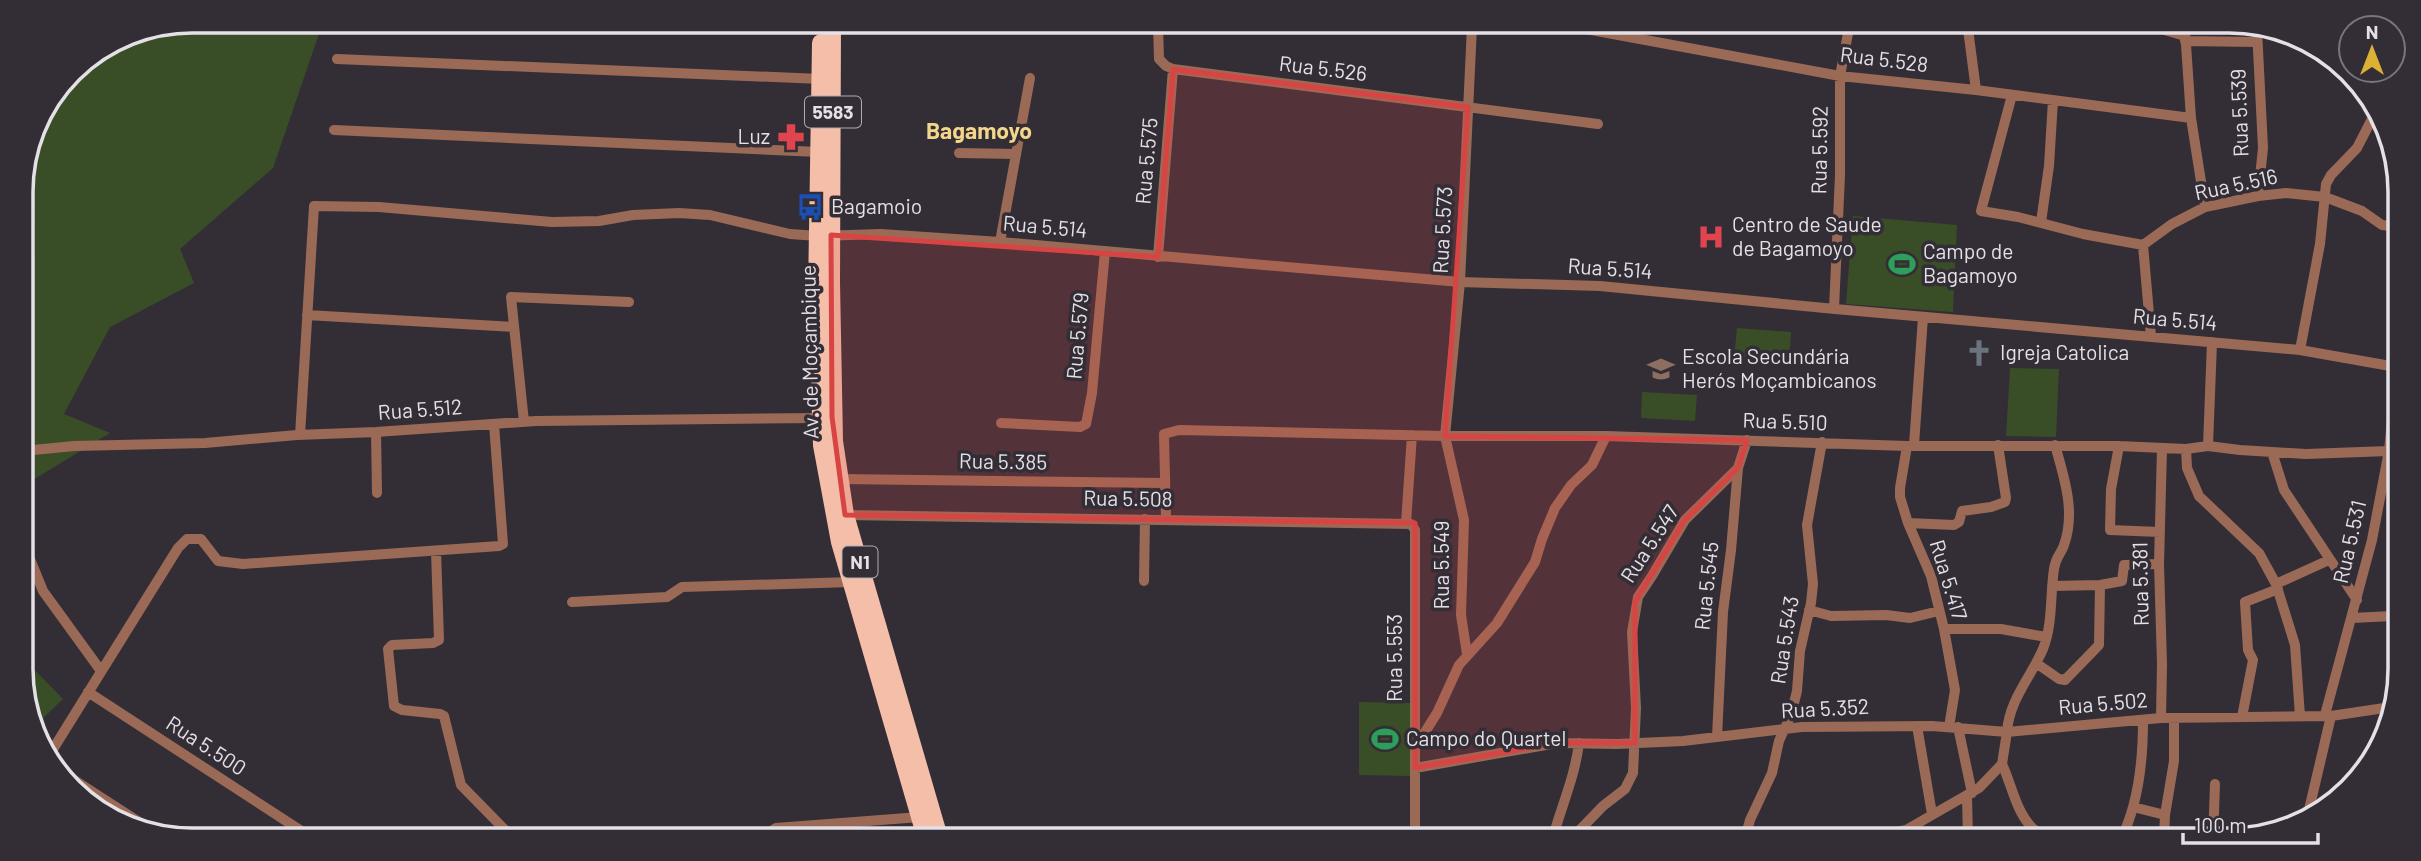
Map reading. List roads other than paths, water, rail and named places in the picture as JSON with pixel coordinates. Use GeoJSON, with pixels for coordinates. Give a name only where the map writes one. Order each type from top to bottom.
{"type":"FeatureCollection","features":[{"type":"Feature","properties":{"kind":"highway","name":"Av. de Moçambique"},"geometry":{"type":"LineString","coordinates":[[821,34],[819,152],[825,236]]}},
{"type":"Feature","properties":{"kind":"highway","name":"Av. de Moçambique"},"geometry":{"type":"LineString","coordinates":[[832,34],[819,418],[835,522],[923,828]]}},
{"type":"Feature","properties":{"kind":"highway","name":"Av. de Moçambique"},"geometry":{"type":"LineString","coordinates":[[822,284],[832,417],[845,515],[936,828]]}},
{"type":"Feature","properties":{"kind":"street","name":"Rua 5.573"},"geometry":{"type":"LineString","coordinates":[[1445,436],[1460,282],[1472,33]]}},
{"type":"Feature","properties":{"kind":"street","name":"Rua 5.528"},"geometry":{"type":"LineString","coordinates":[[1609,33],[1840,76],[2012,94],[2191,118]]}},
{"type":"Feature","properties":{"kind":"street","name":"Rua 5.592"},"geometry":{"type":"LineString","coordinates":[[1834,309],[1840,175],[1840,76],[1848,33]]}},
{"type":"Feature","properties":{"kind":"street"},"geometry":{"type":"LineString","coordinates":[[1969,33],[1976,90]]}},
{"type":"Feature","properties":{"kind":"street"},"geometry":{"type":"LineString","coordinates":[[1158,34],[1159,59],[1173,69]]}},
{"type":"Feature","properties":{"kind":"street"},"geometry":{"type":"LineString","coordinates":[[2205,207],[2196,162],[2185,36],[2257,36]]}},
{"type":"Feature","properties":{"kind":"street","name":"Rua 5.539"},"geometry":{"type":"LineString","coordinates":[[2257,36],[2263,148],[2259,196]]}},
{"type":"Feature","properties":{"kind":"street"},"geometry":{"type":"LineString","coordinates":[[337,59],[821,79]]}},
{"type":"Feature","properties":{"kind":"street","name":"Rua 5.526"},"geometry":{"type":"LineString","coordinates":[[1173,69],[1598,124]]}},
{"type":"Feature","properties":{"kind":"street","name":"Rua 5.575"},"geometry":{"type":"LineString","coordinates":[[1158,257],[1173,69]]}},
{"type":"Feature","properties":{"kind":"street"},"geometry":{"type":"LineString","coordinates":[[1000,242],[1030,78]]}},
{"type":"Feature","properties":{"kind":"street"},"geometry":{"type":"LineString","coordinates":[[2012,94],[1981,211],[2143,246],[2151,337]]}},
{"type":"Feature","properties":{"kind":"street"},"geometry":{"type":"LineString","coordinates":[[2041,222],[2049,166],[2053,100]]}},
{"type":"Feature","properties":{"kind":"street"},"geometry":{"type":"LineString","coordinates":[[2300,350],[2320,244],[2328,179],[2357,148],[2370,121]]}},
{"type":"Feature","properties":{"kind":"street"},"geometry":{"type":"LineString","coordinates":[[334,130],[819,152]]}},
{"type":"Feature","properties":{"kind":"street"},"geometry":{"type":"LineString","coordinates":[[959,153],[1016,154]]}},
{"type":"Feature","properties":{"kind":"street","name":"Rua 5.516"},"geometry":{"type":"LineString","coordinates":[[2143,246],[2172,224],[2205,207],[2286,193],[2325,197],[2362,211],[2388,226]]}},
{"type":"Feature","properties":{"kind":"street","name":"Rua 5.514"},"geometry":{"type":"LineString","coordinates":[[307,315],[314,205],[379,206],[552,222],[679,213],[710,215],[776,232],[825,236],[881,234],[1000,242],[1460,282],[1600,286],[2300,350],[2388,366]]}},
{"type":"Feature","properties":{"kind":"street","name":"Rua 5.579"},"geometry":{"type":"LineString","coordinates":[[1001,423],[1080,427],[1086,424],[1092,393],[1105,251]]}},
{"type":"Feature","properties":{"kind":"street"},"geometry":{"type":"LineString","coordinates":[[524,422],[511,297],[629,302]]}},
{"type":"Feature","properties":{"kind":"street"},"geometry":{"type":"LineString","coordinates":[[300,435],[307,315],[514,327]]}},
{"type":"Feature","properties":{"kind":"street","name":"Rua 5.417"},"geometry":{"type":"LineString","coordinates":[[1923,317],[1910,445],[1900,488],[1908,523],[1931,576],[1944,629],[1955,690],[1953,727]]}},
{"type":"Feature","properties":{"kind":"street"},"geometry":{"type":"LineString","coordinates":[[2208,446],[2212,342]]}},
{"type":"Feature","properties":{"kind":"street","name":"Rua 5.512"},"geometry":{"type":"LineString","coordinates":[[33,450],[202,443],[524,422],[819,418]]}},
{"type":"Feature","properties":{"kind":"street"},"geometry":{"type":"LineString","coordinates":[[54,747],[178,548],[187,538],[201,539],[218,561],[231,564],[499,547],[503,544],[494,424]]}},
{"type":"Feature","properties":{"kind":"street","name":"Rua 5.510"},"geometry":{"type":"LineString","coordinates":[[1165,483],[1164,435],[1180,430],[1445,436],[1606,436],[2162,449],[2208,446],[2306,454],[2388,448]]}},
{"type":"Feature","properties":{"kind":"street"},"geometry":{"type":"LineString","coordinates":[[376,432],[377,493]]}},
{"type":"Feature","properties":{"kind":"street","name":"Rua 5.553"},"geometry":{"type":"LineString","coordinates":[[1412,435],[1408,523],[1415,530],[1415,827]]}},
{"type":"Feature","properties":{"kind":"street","name":"Rua 5.549"},"geometry":{"type":"LineString","coordinates":[[1445,436],[1464,520],[1461,614],[1467,654]]}},
{"type":"Feature","properties":{"kind":"street"},"geometry":{"type":"LineString","coordinates":[[1415,748],[1437,713],[1454,673],[1504,612],[1535,562],[1555,508],[1580,475],[1592,466],[1606,436]]}},
{"type":"Feature","properties":{"kind":"street","name":"Rua 5.545"},"geometry":{"type":"LineString","coordinates":[[1717,737],[1721,633],[1738,468],[1747,440]]}},
{"type":"Feature","properties":{"kind":"street","name":"Rua 5.543"},"geometry":{"type":"LineString","coordinates":[[1749,827],[1772,773],[1797,691],[1800,651],[1813,584],[1807,525],[1822,442]]}},
{"type":"Feature","properties":{"kind":"street"},"geometry":{"type":"LineString","coordinates":[[1908,523],[1954,525],[1964,510],[1991,507],[2005,502],[1998,445]]}},
{"type":"Feature","properties":{"kind":"street"},"geometry":{"type":"LineString","coordinates":[[2033,827],[2002,764],[2016,697],[2036,663],[2046,637],[2057,556],[2064,548],[2069,507],[2066,484],[2055,445]]}},
{"type":"Feature","properties":{"kind":"street"},"geometry":{"type":"LineString","coordinates":[[2119,446],[2111,489],[2110,530],[2160,532]]}},
{"type":"Feature","properties":{"kind":"street","name":"Rua 5.381"},"geometry":{"type":"LineString","coordinates":[[2161,718],[2159,564],[2162,449]]}},
{"type":"Feature","properties":{"kind":"street"},"geometry":{"type":"LineString","coordinates":[[2186,449],[2186,468],[2199,496],[2259,553],[2277,587],[2295,645],[2300,716]]}},
{"type":"Feature","properties":{"kind":"street"},"geometry":{"type":"LineString","coordinates":[[2272,452],[2284,490],[2357,600]]}},
{"type":"Feature","properties":{"kind":"street","name":"Rua 5.531"},"geometry":{"type":"LineString","coordinates":[[2310,805],[2328,715],[2372,540],[2388,463]]}},
{"type":"Feature","properties":{"kind":"street","name":"Rua 5.547"},"geometry":{"type":"LineString","coordinates":[[1582,827],[1625,789],[1633,773],[1640,742],[1632,632],[1635,602],[1685,520],[1738,468]]}},
{"type":"Feature","properties":{"kind":"street","name":"Rua 5.385"},"geometry":{"type":"LineString","coordinates":[[840,479],[1165,483]]}},
{"type":"Feature","properties":{"kind":"street"},"geometry":{"type":"LineString","coordinates":[[1165,483],[1166,519]]}},
{"type":"Feature","properties":{"kind":"street","name":"Rua 5.508"},"geometry":{"type":"LineString","coordinates":[[845,515],[1408,523]]}},
{"type":"Feature","properties":{"kind":"street"},"geometry":{"type":"LineString","coordinates":[[1144,519],[1144,581]]}},
{"type":"Feature","properties":{"kind":"street"},"geometry":{"type":"LineString","coordinates":[[436,551],[439,640],[433,643],[392,645],[388,649],[394,706],[402,710],[444,716],[461,785],[504,828]]}},
{"type":"Feature","properties":{"kind":"street"},"geometry":{"type":"LineString","coordinates":[[2242,717],[2253,660],[2248,650],[2245,602],[2329,560]]}},
{"type":"Feature","properties":{"kind":"street"},"geometry":{"type":"LineString","coordinates":[[2052,586],[2100,585],[2122,581],[2124,565],[2159,564]]}},
{"type":"Feature","properties":{"kind":"street"},"geometry":{"type":"LineString","coordinates":[[33,567],[43,591],[101,671]]}},
{"type":"Feature","properties":{"kind":"street"},"geometry":{"type":"LineString","coordinates":[[572,602],[667,597],[682,587],[852,582]]}},
{"type":"Feature","properties":{"kind":"street"},"geometry":{"type":"LineString","coordinates":[[2036,663],[2059,679],[2065,680],[2098,647],[2101,625],[2100,585]]}},
{"type":"Feature","properties":{"kind":"street"},"geometry":{"type":"LineString","coordinates":[[1809,610],[1831,616],[1886,615],[1910,618],[1939,611]]}},
{"type":"Feature","properties":{"kind":"street"},"geometry":{"type":"LineString","coordinates":[[2352,618],[2388,616]]}},
{"type":"Feature","properties":{"kind":"street"},"geometry":{"type":"LineString","coordinates":[[1944,629],[2001,629],[2046,637]]}},
{"type":"Feature","properties":{"kind":"street","name":"Rua 5.500"},"geometry":{"type":"LineString","coordinates":[[88,692],[297,828]]}},
{"type":"Feature","properties":{"kind":"street","name":"Rua 5.502"},"geometry":{"type":"LineString","coordinates":[[2007,732],[2161,718],[2328,715],[2383,708]]}},
{"type":"Feature","properties":{"kind":"street"},"geometry":{"type":"LineString","coordinates":[[2164,827],[2174,761],[2174,719]]}},
{"type":"Feature","properties":{"kind":"street"},"geometry":{"type":"LineString","coordinates":[[2125,827],[2140,777],[2143,721]]}},
{"type":"Feature","properties":{"kind":"street"},"geometry":{"type":"LineString","coordinates":[[1917,726],[1932,814]]}},
{"type":"Feature","properties":{"kind":"street","name":"Rua 5.352"},"geometry":{"type":"LineString","coordinates":[[1415,768],[1557,743],[1640,742],[1784,729],[1917,726],[2007,732]]}},
{"type":"Feature","properties":{"kind":"street"},"geometry":{"type":"LineString","coordinates":[[1953,727],[1970,795],[1969,827]]}},
{"type":"Feature","properties":{"kind":"street"},"geometry":{"type":"LineString","coordinates":[[1556,827],[1577,765],[1579,743]]}},
{"type":"Feature","properties":{"kind":"street"},"geometry":{"type":"LineString","coordinates":[[1911,827],[1970,795],[2002,764]]}},
{"type":"Feature","properties":{"kind":"street"},"geometry":{"type":"LineString","coordinates":[[2214,827],[2215,784]]}},
{"type":"Feature","properties":{"kind":"street"},"geometry":{"type":"LineString","coordinates":[[90,790],[122,811]]}},
{"type":"Feature","properties":{"kind":"street"},"geometry":{"type":"LineString","coordinates":[[2133,807],[2165,815]]}},
{"type":"Feature","properties":{"kind":"street"},"geometry":{"type":"LineString","coordinates":[[780,828],[920,817]]}},
{"type":"Feature","properties":{"kind":"place","name":"Luz"},"geometry":{"type":"Point","coordinates":[791,137]}},
{"type":"Feature","properties":{"kind":"place","name":"Bagamoio"},"geometry":{"type":"Point","coordinates":[810,207]}},
{"type":"Feature","properties":{"kind":"place","name":"Centro de Saude de Bagamoyo"},"geometry":{"type":"Point","coordinates":[1711,237]}},
{"type":"Feature","properties":{"kind":"place","name":"Campo de Bagamoyo"},"geometry":{"type":"Point","coordinates":[1902,264]}},
{"type":"Feature","properties":{"kind":"place","name":"Igreja Catolica"},"geometry":{"type":"Point","coordinates":[1979,353]}},
{"type":"Feature","properties":{"kind":"place","name":"Escola Secundária Herós Moçambicanos"},"geometry":{"type":"Point","coordinates":[1661,369]}},
{"type":"Feature","properties":{"kind":"place","name":"Campo do Quartel"},"geometry":{"type":"Point","coordinates":[1385,739]}},
{"type":"Feature","properties":{"kind":"district","name":"Bagamoyo"},"geometry":{"type":"Point","coordinates":[979,131]}}]}
